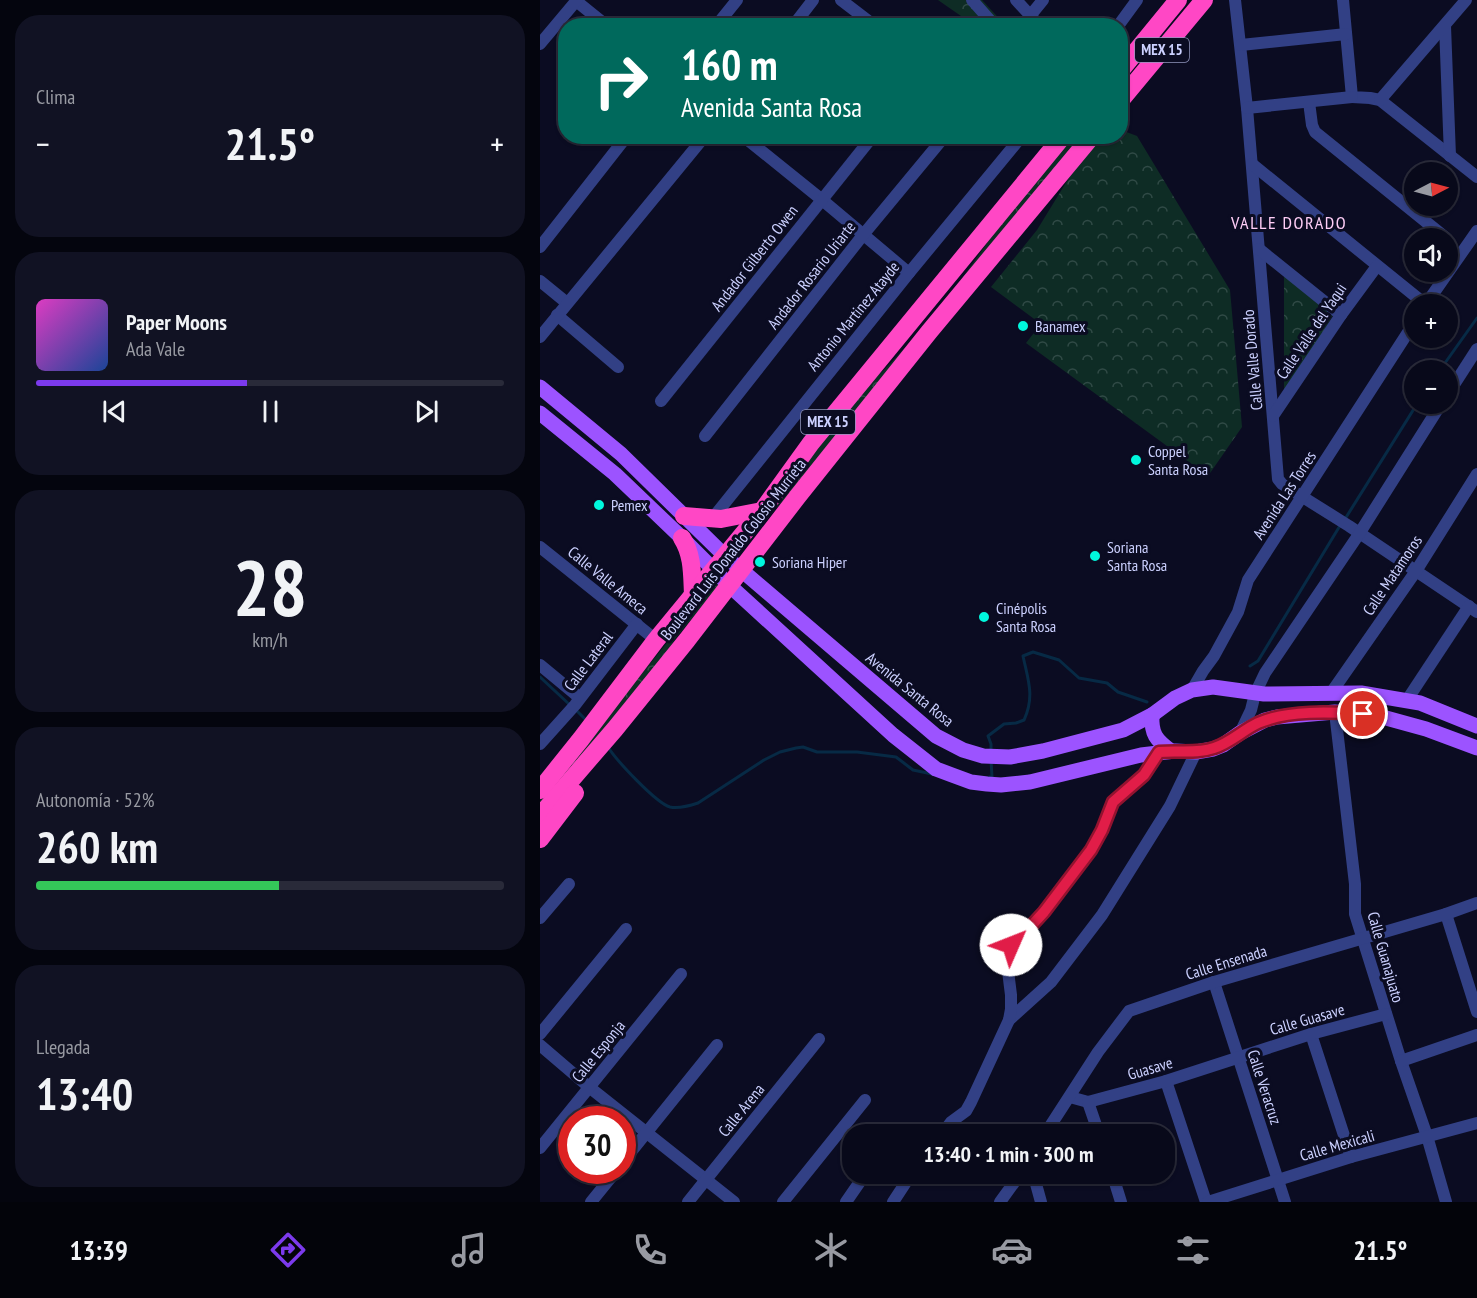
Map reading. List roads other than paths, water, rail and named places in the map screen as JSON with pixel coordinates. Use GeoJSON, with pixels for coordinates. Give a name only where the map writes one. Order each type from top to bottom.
{"type":"FeatureCollection","features":[{"type":"Feature","properties":{"kind":"highway","name":"MEX 15"},"geometry":{"type":"LineString","coordinates":[[1128,62],[1178,0]]}},
{"type":"Feature","properties":{"kind":"highway","name":"MEX 15"},"geometry":{"type":"LineString","coordinates":[[1128,91],[1204,0]]}},
{"type":"Feature","properties":{"kind":"highway","name":"Boulevard Luis Donaldo Colosio Murrieta"},"geometry":{"type":"LineString","coordinates":[[540,790],[656,640],[762,511],[818,434],[1057,144]]}},
{"type":"Feature","properties":{"kind":"highway","name":"Boulevard Luis Donaldo Colosio Murrieta"},"geometry":{"type":"LineString","coordinates":[[540,816],[615,729],[922,341],[1085,144]]}},
{"type":"Feature","properties":{"kind":"highway"},"geometry":{"type":"LineString","coordinates":[[684,516],[712,519],[733,518],[762,511]]}},
{"type":"Feature","properties":{"kind":"highway"},"geometry":{"type":"LineString","coordinates":[[682,538],[691,560],[693,595]]}},
{"type":"Feature","properties":{"kind":"highway"},"geometry":{"type":"LineString","coordinates":[[540,772],[563,744],[583,735]]}},
{"type":"Feature","properties":{"kind":"highway"},"geometry":{"type":"LineString","coordinates":[[540,839],[587,777],[595,752]]}},
{"type":"Feature","properties":{"kind":"main road"},"geometry":{"type":"LineString","coordinates":[[540,387],[621,454],[684,516],[720,562],[729,585],[893,735],[936,769],[971,782],[1001,785],[1030,782],[1141,755],[1213,749],[1255,724],[1277,717],[1335,712],[1386,718],[1477,748]]}},
{"type":"Feature","properties":{"kind":"main road"},"geometry":{"type":"LineString","coordinates":[[540,413],[615,474],[682,538],[720,562]]}},
{"type":"Feature","properties":{"kind":"main road","name":"Avenida Santa Rosa"},"geometry":{"type":"LineString","coordinates":[[720,562],[741,569],[936,736],[963,750],[983,756],[1010,757],[1043,751],[1123,730],[1152,715],[1175,698],[1192,690],[1213,687],[1255,694],[1361,693],[1419,703],[1477,726]]}},
{"type":"Feature","properties":{"kind":"main road"},"geometry":{"type":"LineString","coordinates":[[1152,715],[1154,732],[1165,752]]}},
{"type":"Feature","properties":{"kind":"street"},"geometry":{"type":"LineString","coordinates":[[561,18],[576,0],[597,18]]}},
{"type":"Feature","properties":{"kind":"street"},"geometry":{"type":"LineString","coordinates":[[722,18],[737,0]]}},
{"type":"Feature","properties":{"kind":"street"},"geometry":{"type":"LineString","coordinates":[[799,18],[813,0]]}},
{"type":"Feature","properties":{"kind":"street"},"geometry":{"type":"LineString","coordinates":[[841,0],[865,18]]}},
{"type":"Feature","properties":{"kind":"street"},"geometry":{"type":"LineString","coordinates":[[972,0],[988,18]]}},
{"type":"Feature","properties":{"kind":"street"},"geometry":{"type":"LineString","coordinates":[[1016,0],[1030,16],[1043,0]]}},
{"type":"Feature","properties":{"kind":"street"},"geometry":{"type":"LineString","coordinates":[[1124,18],[1137,0]]}},
{"type":"Feature","properties":{"kind":"street"},"geometry":{"type":"LineString","coordinates":[[1343,0],[1352,97]]}},
{"type":"Feature","properties":{"kind":"street"},"geometry":{"type":"LineString","coordinates":[[1380,100],[1466,0]]}},
{"type":"Feature","properties":{"kind":"street","name":"Calle Valle Dorado"},"geometry":{"type":"LineString","coordinates":[[1238,3],[1278,479],[1473,609]]}},
{"type":"Feature","properties":{"kind":"street"},"geometry":{"type":"LineString","coordinates":[[540,44],[558,22]]}},
{"type":"Feature","properties":{"kind":"street"},"geometry":{"type":"LineString","coordinates":[[1445,26],[1450,156]]}},
{"type":"Feature","properties":{"kind":"street"},"geometry":{"type":"LineString","coordinates":[[1241,45],[1346,34]]}},
{"type":"Feature","properties":{"kind":"street"},"geometry":{"type":"LineString","coordinates":[[1247,108],[1352,97],[1380,100],[1477,177]]}},
{"type":"Feature","properties":{"kind":"street"},"geometry":{"type":"LineString","coordinates":[[1309,102],[1315,132],[1433,228]]}},
{"type":"Feature","properties":{"kind":"street"},"geometry":{"type":"LineString","coordinates":[[540,247],[621,144]]}},
{"type":"Feature","properties":{"kind":"street"},"geometry":{"type":"LineString","coordinates":[[540,337],[698,144]]}},
{"type":"Feature","properties":{"kind":"street"},"geometry":{"type":"LineString","coordinates":[[753,144],[909,273]]}},
{"type":"Feature","properties":{"kind":"street","name":"Andador Gilberto Owen"},"geometry":{"type":"LineString","coordinates":[[661,401],[866,144]]}},
{"type":"Feature","properties":{"kind":"street","name":"Andador Rosario Uriarte"},"geometry":{"type":"LineString","coordinates":[[705,436],[938,144]]}},
{"type":"Feature","properties":{"kind":"street","name":"Antonio Martinez Atayde"},"geometry":{"type":"LineString","coordinates":[[712,519],[1015,144]]}},
{"type":"Feature","properties":{"kind":"street"},"geometry":{"type":"LineString","coordinates":[[1252,164],[1413,294]]}},
{"type":"Feature","properties":{"kind":"street"},"geometry":{"type":"LineString","coordinates":[[1433,294],[1477,231]]}},
{"type":"Feature","properties":{"kind":"street"},"geometry":{"type":"LineString","coordinates":[[1259,249],[1341,315]]}},
{"type":"Feature","properties":{"kind":"street"},"geometry":{"type":"LineString","coordinates":[[1458,249],[1462,252]]}},
{"type":"Feature","properties":{"kind":"street","name":"Calle Valle del Yaqui"},"geometry":{"type":"LineString","coordinates":[[1273,416],[1377,266]]}},
{"type":"Feature","properties":{"kind":"street"},"geometry":{"type":"LineString","coordinates":[[540,281],[567,303]]}},
{"type":"Feature","properties":{"kind":"street"},"geometry":{"type":"LineString","coordinates":[[557,315],[618,367]]}},
{"type":"Feature","properties":{"kind":"street","name":"Avenida Las Torres"},"geometry":{"type":"LineString","coordinates":[[1192,690],[1238,612],[1248,580],[1404,339]]}},
{"type":"Feature","properties":{"kind":"street"},"geometry":{"type":"LineString","coordinates":[[1458,378],[1477,349]]}},
{"type":"Feature","properties":{"kind":"street"},"geometry":{"type":"LineString","coordinates":[[1240,733],[1269,665],[1354,530],[1434,414]]}},
{"type":"Feature","properties":{"kind":"street","name":"Calle Matamoros"},"geometry":{"type":"LineString","coordinates":[[1331,693],[1416,571],[1477,474]]}},
{"type":"Feature","properties":{"kind":"street","name":"Calle Valle Ameca"},"geometry":{"type":"LineString","coordinates":[[540,547],[656,640]]}},
{"type":"Feature","properties":{"kind":"street"},"geometry":{"type":"LineString","coordinates":[[1407,700],[1473,609]]}},
{"type":"Feature","properties":{"kind":"street","name":"Calle Lateral"},"geometry":{"type":"LineString","coordinates":[[540,744],[574,706],[637,624]]}},
{"type":"Feature","properties":{"kind":"street"},"geometry":{"type":"LineString","coordinates":[[540,665],[574,706]]}},
{"type":"Feature","properties":{"kind":"street","name":"Calle Guanajuato"},"geometry":{"type":"LineString","coordinates":[[1335,712],[1355,884],[1355,914],[1446,1202]]}},
{"type":"Feature","properties":{"kind":"street"},"geometry":{"type":"LineString","coordinates":[[950,1124],[966,1111],[1009,1020],[1011,1009],[1007,950],[1044,912],[1091,850],[1113,802],[1144,775],[1165,752]]}},
{"type":"Feature","properties":{"kind":"street"},"geometry":{"type":"LineString","coordinates":[[1009,1020],[1052,982],[1102,915],[1170,806],[1196,752]]}},
{"type":"Feature","properties":{"kind":"street"},"geometry":{"type":"LineString","coordinates":[[540,918],[569,884]]}},
{"type":"Feature","properties":{"kind":"street","name":"Calle Ensenada"},"geometry":{"type":"LineString","coordinates":[[1052,1124],[1098,1052],[1129,1011],[1214,982],[1446,914],[1474,908]]}},
{"type":"Feature","properties":{"kind":"street"},"geometry":{"type":"LineString","coordinates":[[1446,914],[1477,1012]]}},
{"type":"Feature","properties":{"kind":"street"},"geometry":{"type":"LineString","coordinates":[[540,1034],[626,929]]}},
{"type":"Feature","properties":{"kind":"street","name":"Calle Esponja"},"geometry":{"type":"LineString","coordinates":[[540,1148],[681,974]]}},
{"type":"Feature","properties":{"kind":"street","name":"Calle Veracruz"},"geometry":{"type":"LineString","coordinates":[[1214,982],[1285,1202]]}},
{"type":"Feature","properties":{"kind":"street","name":"Calle Guasave"},"geometry":{"type":"LineString","coordinates":[[1239,1057],[1311,1034],[1386,1014]]}},
{"type":"Feature","properties":{"kind":"street"},"geometry":{"type":"LineString","coordinates":[[1311,1034],[1351,1157]]}},
{"type":"Feature","properties":{"kind":"street"},"geometry":{"type":"LineString","coordinates":[[1401,1061],[1477,1035]]}},
{"type":"Feature","properties":{"kind":"street","name":"Calle Arena"},"geometry":{"type":"LineString","coordinates":[[688,1202],[819,1039]]}},
{"type":"Feature","properties":{"kind":"street"},"geometry":{"type":"LineString","coordinates":[[636,1146],[717,1045]]}},
{"type":"Feature","properties":{"kind":"street"},"geometry":{"type":"LineString","coordinates":[[540,1046],[734,1202]]}},
{"type":"Feature","properties":{"kind":"street","name":"Guasave"},"geometry":{"type":"LineString","coordinates":[[1088,1102],[1166,1081],[1239,1057]]}},
{"type":"Feature","properties":{"kind":"street"},"geometry":{"type":"LineString","coordinates":[[1166,1081],[1207,1202]]}},
{"type":"Feature","properties":{"kind":"street"},"geometry":{"type":"LineString","coordinates":[[1070,1096],[1088,1102],[1096,1124]]}},
{"type":"Feature","properties":{"kind":"street"},"geometry":{"type":"LineString","coordinates":[[783,1202],[865,1100]]}},
{"type":"Feature","properties":{"kind":"street","name":"Calle Mexicali"},"geometry":{"type":"LineString","coordinates":[[1207,1202],[1351,1157],[1477,1123]]}},
{"type":"Feature","properties":{"kind":"street"},"geometry":{"type":"LineString","coordinates":[[591,1202],[606,1184]]}},
{"type":"Feature","properties":{"kind":"street"},"geometry":{"type":"LineString","coordinates":[[846,1202],[858,1184]]}},
{"type":"Feature","properties":{"kind":"street"},"geometry":{"type":"LineString","coordinates":[[893,1202],[905,1184]]}},
{"type":"Feature","properties":{"kind":"street"},"geometry":{"type":"LineString","coordinates":[[1000,1202],[1013,1184]]}},
{"type":"Feature","properties":{"kind":"street"},"geometry":{"type":"LineString","coordinates":[[1036,1184],[1041,1202]]}},
{"type":"Feature","properties":{"kind":"street"},"geometry":{"type":"LineString","coordinates":[[1116,1184],[1122,1202]]}},
{"type":"Feature","properties":{"kind":"waterway"},"geometry":{"type":"LineString","coordinates":[[1447,360],[1477,318]]}},
{"type":"Feature","properties":{"kind":"waterway"},"geometry":{"type":"LineString","coordinates":[[1345,519],[1411,414]]}},
{"type":"Feature","properties":{"kind":"waterway"},"geometry":{"type":"LineString","coordinates":[[1250,666],[1258,661],[1341,524]]}},
{"type":"Feature","properties":{"kind":"waterway"},"geometry":{"type":"LineString","coordinates":[[991,750],[988,736],[1004,724],[1024,720],[1030,696],[1023,656],[1033,652],[1059,660],[1079,678],[1107,683],[1118,692],[1147,702]]}},
{"type":"Feature","properties":{"kind":"waterway"},"geometry":{"type":"LineString","coordinates":[[540,677],[570,705]]}},
{"type":"Feature","properties":{"kind":"waterway"},"geometry":{"type":"LineString","coordinates":[[575,709],[587,721]]}},
{"type":"Feature","properties":{"kind":"waterway"},"geometry":{"type":"LineString","coordinates":[[608,747],[646,790],[673,808],[698,803],[764,760],[780,752],[803,747],[817,752],[857,752],[896,757],[913,770],[932,774]]}},
{"type":"Feature","properties":{"kind":"waterway"},"geometry":{"type":"LineString","coordinates":[[989,777],[992,777],[991,760]]}},
{"type":"Feature","properties":{"kind":"place","name":"Banamex"},"geometry":{"type":"Point","coordinates":[1023,326]}},
{"type":"Feature","properties":{"kind":"place","name":"Coppel Santa Rosa"},"geometry":{"type":"Point","coordinates":[1136,460]}},
{"type":"Feature","properties":{"kind":"place","name":"Pemex"},"geometry":{"type":"Point","coordinates":[599,505]}},
{"type":"Feature","properties":{"kind":"place","name":"Soriana Santa Rosa"},"geometry":{"type":"Point","coordinates":[1095,556]}},
{"type":"Feature","properties":{"kind":"place","name":"Soriana Hiper"},"geometry":{"type":"Point","coordinates":[760,562]}},
{"type":"Feature","properties":{"kind":"place","name":"Cinépolis Santa Rosa"},"geometry":{"type":"Point","coordinates":[984,617]}},
{"type":"Feature","properties":{"kind":"district","name":"VALLE DORADO"},"geometry":{"type":"Point","coordinates":[1289,223]}}]}
